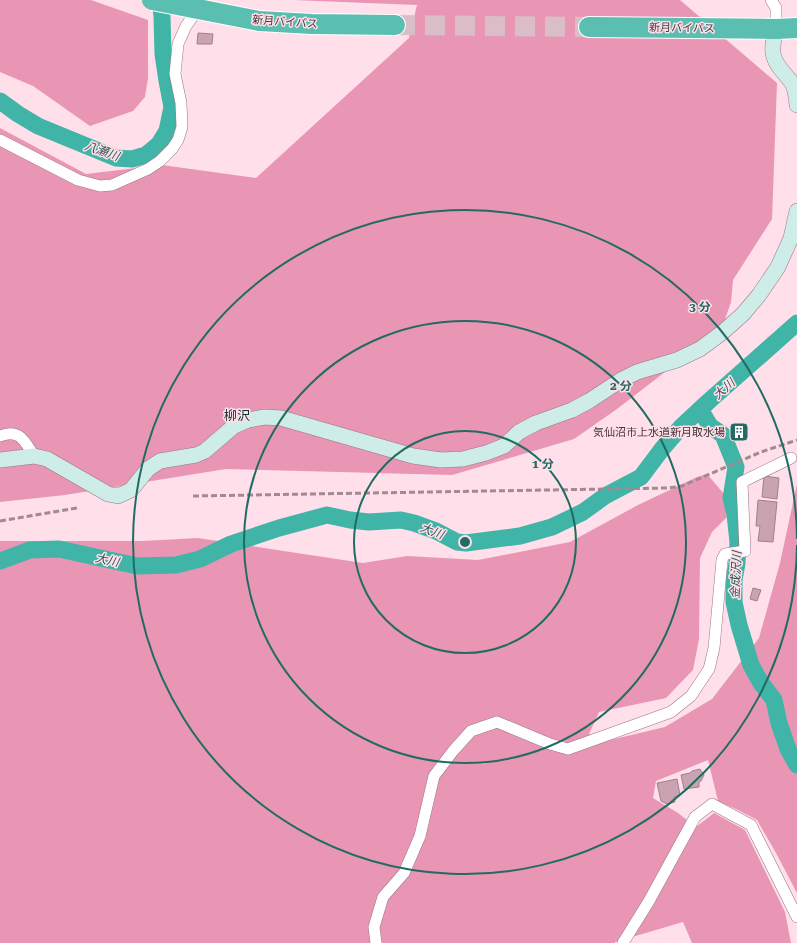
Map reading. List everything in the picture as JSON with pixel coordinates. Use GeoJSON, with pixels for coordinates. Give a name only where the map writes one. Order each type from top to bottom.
{"type":"FeatureCollection","features":[{"type":"Feature","properties":{"kind":"highway","name":"新月バイパス"},"geometry":{"type":"LineString","coordinates":[[152,0],[259,21],[396,26]]}},
{"type":"Feature","properties":{"kind":"highway","name":"新月バイパス"},"geometry":{"type":"LineString","coordinates":[[589,27],[797,28]]}},
{"type":"Feature","properties":{"kind":"street"},"geometry":{"type":"LineString","coordinates":[[0,140],[78,180],[100,186],[112,185],[148,169],[172,150],[178,140],[182,127],[181,102],[175,74],[178,44],[186,26],[204,0]]}},
{"type":"Feature","properties":{"kind":"street"},"geometry":{"type":"LineString","coordinates":[[771,0],[776,8],[776,29],[773,45],[773,56],[778,66],[791,82],[795,90],[797,105]]}},
{"type":"Feature","properties":{"kind":"street"},"geometry":{"type":"LineString","coordinates":[[0,460],[34,456],[47,459],[108,494],[118,496],[131,490],[148,469],[160,461],[196,455],[205,451],[234,426],[248,420],[265,417],[281,418],[413,456],[441,460],[463,459],[486,454],[504,446],[519,432],[536,423],[572,410],[626,377],[637,372],[677,360],[700,349],[723,332],[744,314],[778,267],[791,238],[797,211]]}},
{"type":"Feature","properties":{"kind":"street"},"geometry":{"type":"LineString","coordinates":[[0,436],[6,434],[16,434],[24,440],[34,456]]}},
{"type":"Feature","properties":{"kind":"street"},"geometry":{"type":"LineString","coordinates":[[376,943],[374,927],[383,897],[404,873],[420,836],[434,776],[453,750],[471,731],[497,722],[550,744],[568,749],[671,712],[691,696],[709,669],[714,648],[722,560],[725,554],[746,551],[742,482],[791,458]]}},
{"type":"Feature","properties":{"kind":"street"},"geometry":{"type":"LineString","coordinates":[[623,943],[649,901],[695,817],[712,804],[751,825],[797,917]]}},
{"type":"Feature","properties":{"kind":"shaded area"},"geometry":{"type":"Polygon","coordinates":[[[0,0],[91,0],[148,20],[148,78],[145,97],[133,111],[90,126],[33,86],[0,72],[0,0]]]}},
{"type":"Feature","properties":{"kind":"shaded area"},"geometry":{"type":"Polygon","coordinates":[[[293,0],[680,0],[777,83],[772,219],[733,280],[731,302],[722,328],[617,409],[574,439],[452,475],[226,469],[65,495],[0,502],[0,128],[86,174],[162,165],[256,178],[409,38],[417,5],[293,0]]]}},
{"type":"Feature","properties":{"kind":"shaded area"},"geometry":{"type":"Polygon","coordinates":[[[707,474],[724,494],[727,517],[712,532],[700,558],[699,639],[693,670],[666,698],[599,712],[589,734],[602,742],[665,727],[712,699],[759,638],[780,563],[797,484],[797,893],[757,820],[718,801],[708,760],[656,781],[653,798],[678,813],[696,827],[714,813],[745,830],[785,912],[791,943],[692,943],[683,922],[615,943],[0,943],[0,541],[143,541],[198,538],[363,563],[407,556],[478,560],[570,542],[638,505],[697,477],[707,474]]]}},
{"type":"Feature","properties":{"kind":"building"},"geometry":{"type":"Polygon","coordinates":[[[198,33],[213,34],[212,44],[197,44],[198,33]]]}},
{"type":"Feature","properties":{"kind":"building","name":"気仙沼市上水道新月取水場"},"geometry":{"type":"Polygon","coordinates":[[[744,424],[748,430],[742,436],[741,435],[736,438],[732,433],[734,427],[744,424]]]}},
{"type":"Feature","properties":{"kind":"building"},"geometry":{"type":"Polygon","coordinates":[[[764,476],[779,478],[777,499],[762,497],[764,476]]]}},
{"type":"Feature","properties":{"kind":"building"},"geometry":{"type":"Polygon","coordinates":[[[758,500],[777,502],[773,542],[758,541],[760,526],[756,526],[758,500]]]}},
{"type":"Feature","properties":{"kind":"building"},"geometry":{"type":"Polygon","coordinates":[[[753,588],[761,590],[757,601],[750,599],[753,588]]]}},
{"type":"Feature","properties":{"kind":"building"},"geometry":{"type":"Polygon","coordinates":[[[700,769],[704,775],[699,782],[699,787],[684,789],[681,775],[700,769]]]}},
{"type":"Feature","properties":{"kind":"building"},"geometry":{"type":"Polygon","coordinates":[[[677,779],[680,795],[674,797],[675,802],[667,804],[661,801],[657,783],[677,779]]]}},
{"type":"Feature","properties":{"kind":"waterway","name":"八瀬川"},"geometry":{"type":"LineString","coordinates":[[0,101],[38,126],[116,158],[132,159],[146,155],[159,144],[167,131],[172,107],[163,54],[160,0]]}},
{"type":"Feature","properties":{"kind":"waterway","name":"大川"},"geometry":{"type":"LineString","coordinates":[[0,561],[30,550],[59,549],[137,566],[176,565],[200,559],[231,544],[279,528],[327,515],[369,522],[401,520],[436,531],[457,542],[466,543],[520,536],[552,527],[583,512],[605,496],[641,477],[681,427],[797,323]]}},
{"type":"Feature","properties":{"kind":"waterway","name":"金成沢川"},"geometry":{"type":"LineString","coordinates":[[700,409],[710,426],[723,435],[736,467],[731,498],[735,514],[738,542],[737,563],[734,580],[734,602],[751,665],[761,683],[774,700],[779,723],[788,749],[797,765]]}},
{"type":"Feature","properties":{"kind":"tunnel"},"geometry":{"type":"LineString","coordinates":[[395,25],[589,27]]}},
{"type":"Feature","properties":{"kind":"railway"},"geometry":{"type":"LineString","coordinates":[[193,496],[668,488],[682,486],[761,452],[797,440]]}},
{"type":"Feature","properties":{"kind":"railway"},"geometry":{"type":"LineString","coordinates":[[0,521],[77,508]]}},
{"type":"Feature","properties":{"kind":"place","name":"気仙沼市上水道新月取水場"},"geometry":{"type":"Point","coordinates":[739,432]}},
{"type":"Feature","properties":{"kind":"district","name":"柳沢"},"geometry":{"type":"Point","coordinates":[237,415]}}]}
